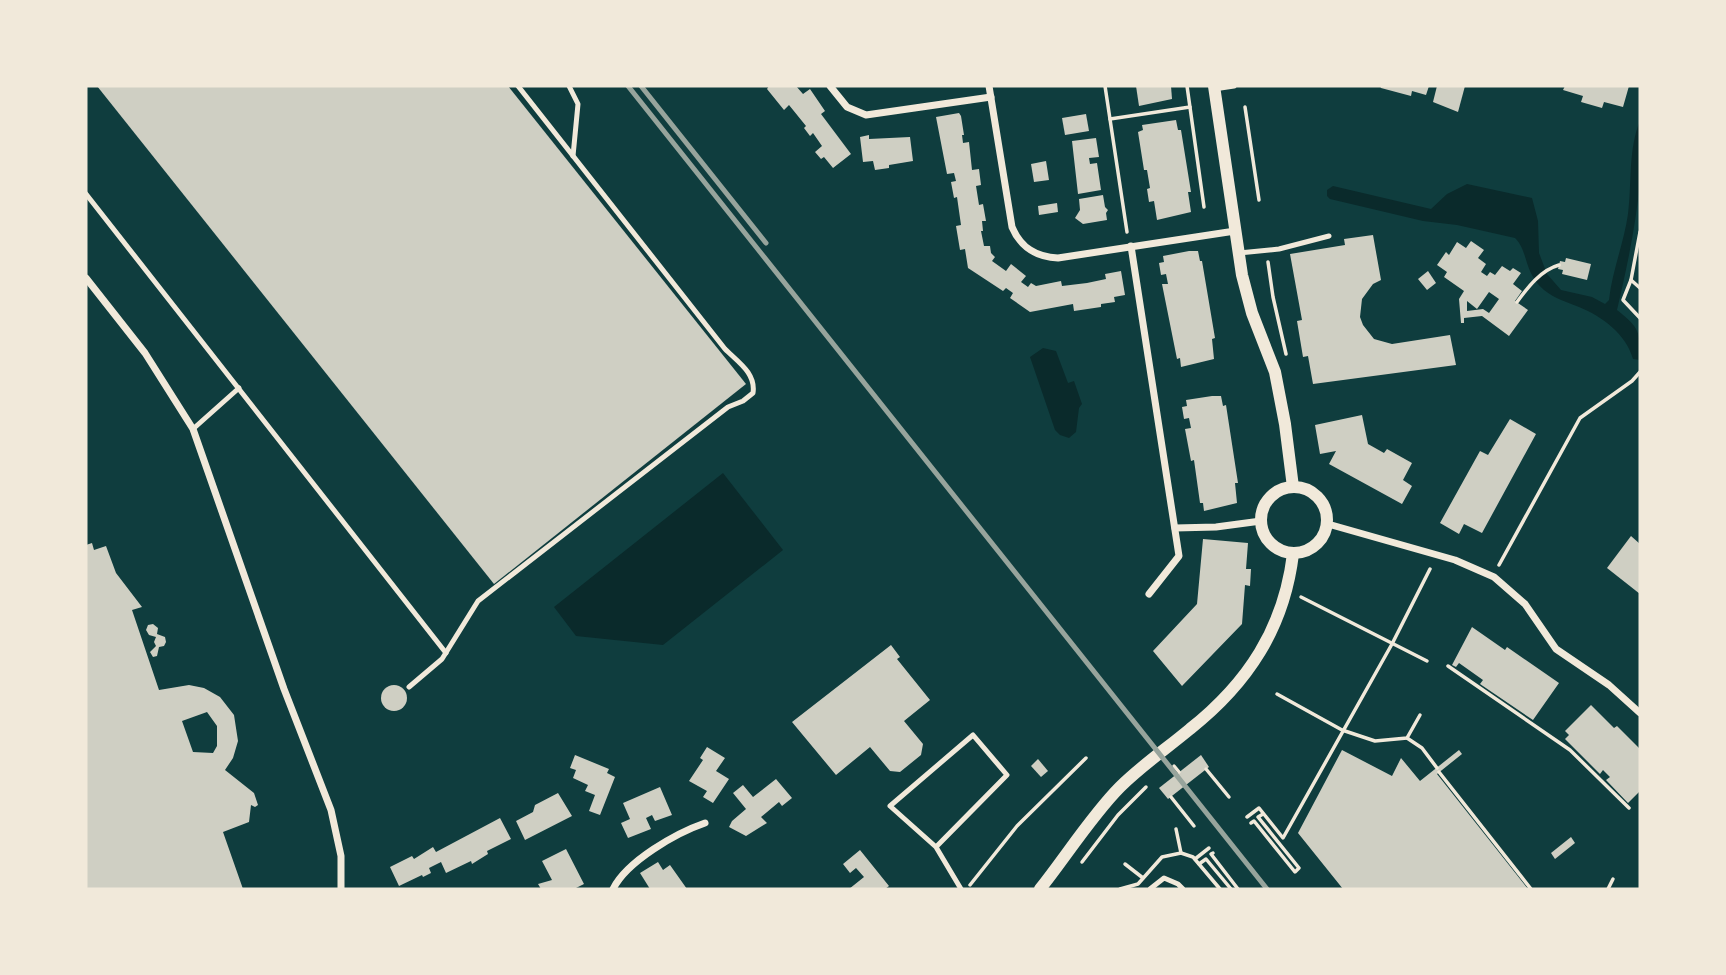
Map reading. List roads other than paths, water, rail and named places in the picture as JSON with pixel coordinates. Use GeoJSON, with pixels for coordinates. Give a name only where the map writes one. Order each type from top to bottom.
{"type":"FeatureCollection","features":[{"type":"Feature","properties":{"kind":"street"},"geometry":{"type":"LineString","coordinates":[[831,86],[847,107],[866,116],[991,97]]}},
{"type":"Feature","properties":{"kind":"street"},"geometry":{"type":"LineString","coordinates":[[989,86],[1012,227],[1022,244],[1038,255],[1058,258],[1235,232]]}},
{"type":"Feature","properties":{"kind":"street"},"geometry":{"type":"LineString","coordinates":[[1214,87],[1238,254],[1252,313],[1275,373],[1293,487]]}},
{"type":"Feature","properties":{"kind":"street"},"geometry":{"type":"LineString","coordinates":[[1131,246],[1179,556],[1149,594]]}},
{"type":"Feature","properties":{"kind":"street"},"geometry":{"type":"LineString","coordinates":[[86,278],[145,353],[193,429],[284,690],[331,810],[341,856],[341,889]]}},
{"type":"Feature","properties":{"kind":"street"},"geometry":{"type":"LineString","coordinates":[[1293,487],[1310,491],[1319,498],[1325,508],[1328,524],[1323,538],[1316,546],[1293,554],[1279,550],[1271,544],[1261,522],[1264,508],[1271,496],[1293,487]]}},
{"type":"Feature","properties":{"kind":"street"},"geometry":{"type":"LineString","coordinates":[[1175,528],[1261,522]]}},
{"type":"Feature","properties":{"kind":"street"},"geometry":{"type":"LineString","coordinates":[[1328,524],[1455,561],[1494,577],[1525,604],[1556,649],[1609,685],[1640,713]]}},
{"type":"Feature","properties":{"kind":"street"},"geometry":{"type":"LineString","coordinates":[[1040,889],[1109,800],[1135,773],[1226,697],[1264,646],[1287,594],[1293,554]]}},
{"type":"Feature","properties":{"kind":"street"},"geometry":{"type":"LineString","coordinates":[[612,889],[625,871],[685,830],[705,823]]}},
{"type":"Feature","properties":{"kind":"lane"},"geometry":{"type":"LineString","coordinates":[[409,687],[442,659],[478,601],[729,407],[743,401],[753,393],[755,383],[749,372],[725,349],[518,86]]}},
{"type":"Feature","properties":{"kind":"lane"},"geometry":{"type":"LineString","coordinates":[[569,86],[578,104],[573,156]]}},
{"type":"Feature","properties":{"kind":"lane"},"geometry":{"type":"LineString","coordinates":[[1214,87],[1234,86]]}},
{"type":"Feature","properties":{"kind":"lane"},"geometry":{"type":"LineString","coordinates":[[86,194],[446,653]]}},
{"type":"Feature","properties":{"kind":"lane"},"geometry":{"type":"LineString","coordinates":[[1238,254],[1329,236]]}},
{"type":"Feature","properties":{"kind":"lane"},"geometry":{"type":"LineString","coordinates":[[193,429],[239,388]]}},
{"type":"Feature","properties":{"kind":"lane"},"geometry":{"type":"LineString","coordinates":[[936,847],[1007,775],[973,736],[890,806],[936,847],[964,889]]}},
{"type":"Feature","properties":{"kind":"lane"},"geometry":{"type":"LineString","coordinates":[[1150,889],[1164,878],[1183,889]]}},
{"type":"Feature","properties":{"kind":"water"},"geometry":{"type":"Polygon","coordinates":[[[1640,121],[1641,166],[1638,197],[1617,310],[1637,331],[1640,360],[1633,359],[1625,342],[1605,321],[1544,290],[1529,269],[1515,238],[1457,225],[1423,221],[1330,199],[1327,196],[1327,190],[1333,186],[1431,209],[1447,194],[1467,184],[1532,198],[1538,221],[1539,253],[1547,274],[1561,290],[1592,297],[1605,304],[1609,300],[1626,225],[1632,155],[1640,121]]]}},
{"type":"Feature","properties":{"kind":"water"},"geometry":{"type":"Polygon","coordinates":[[[1043,348],[1056,351],[1068,383],[1074,381],[1082,404],[1076,432],[1069,438],[1055,430],[1030,357],[1043,348]]]}},
{"type":"Feature","properties":{"kind":"water"},"geometry":{"type":"Polygon","coordinates":[[[723,473],[783,550],[663,645],[576,636],[554,607],[723,473]]]}},
{"type":"Feature","properties":{"kind":"railway"},"geometry":{"type":"LineString","coordinates":[[628,86],[1267,889]]}},
{"type":"Feature","properties":{"kind":"railway"},"geometry":{"type":"LineString","coordinates":[[641,86],[766,243]]}}]}
